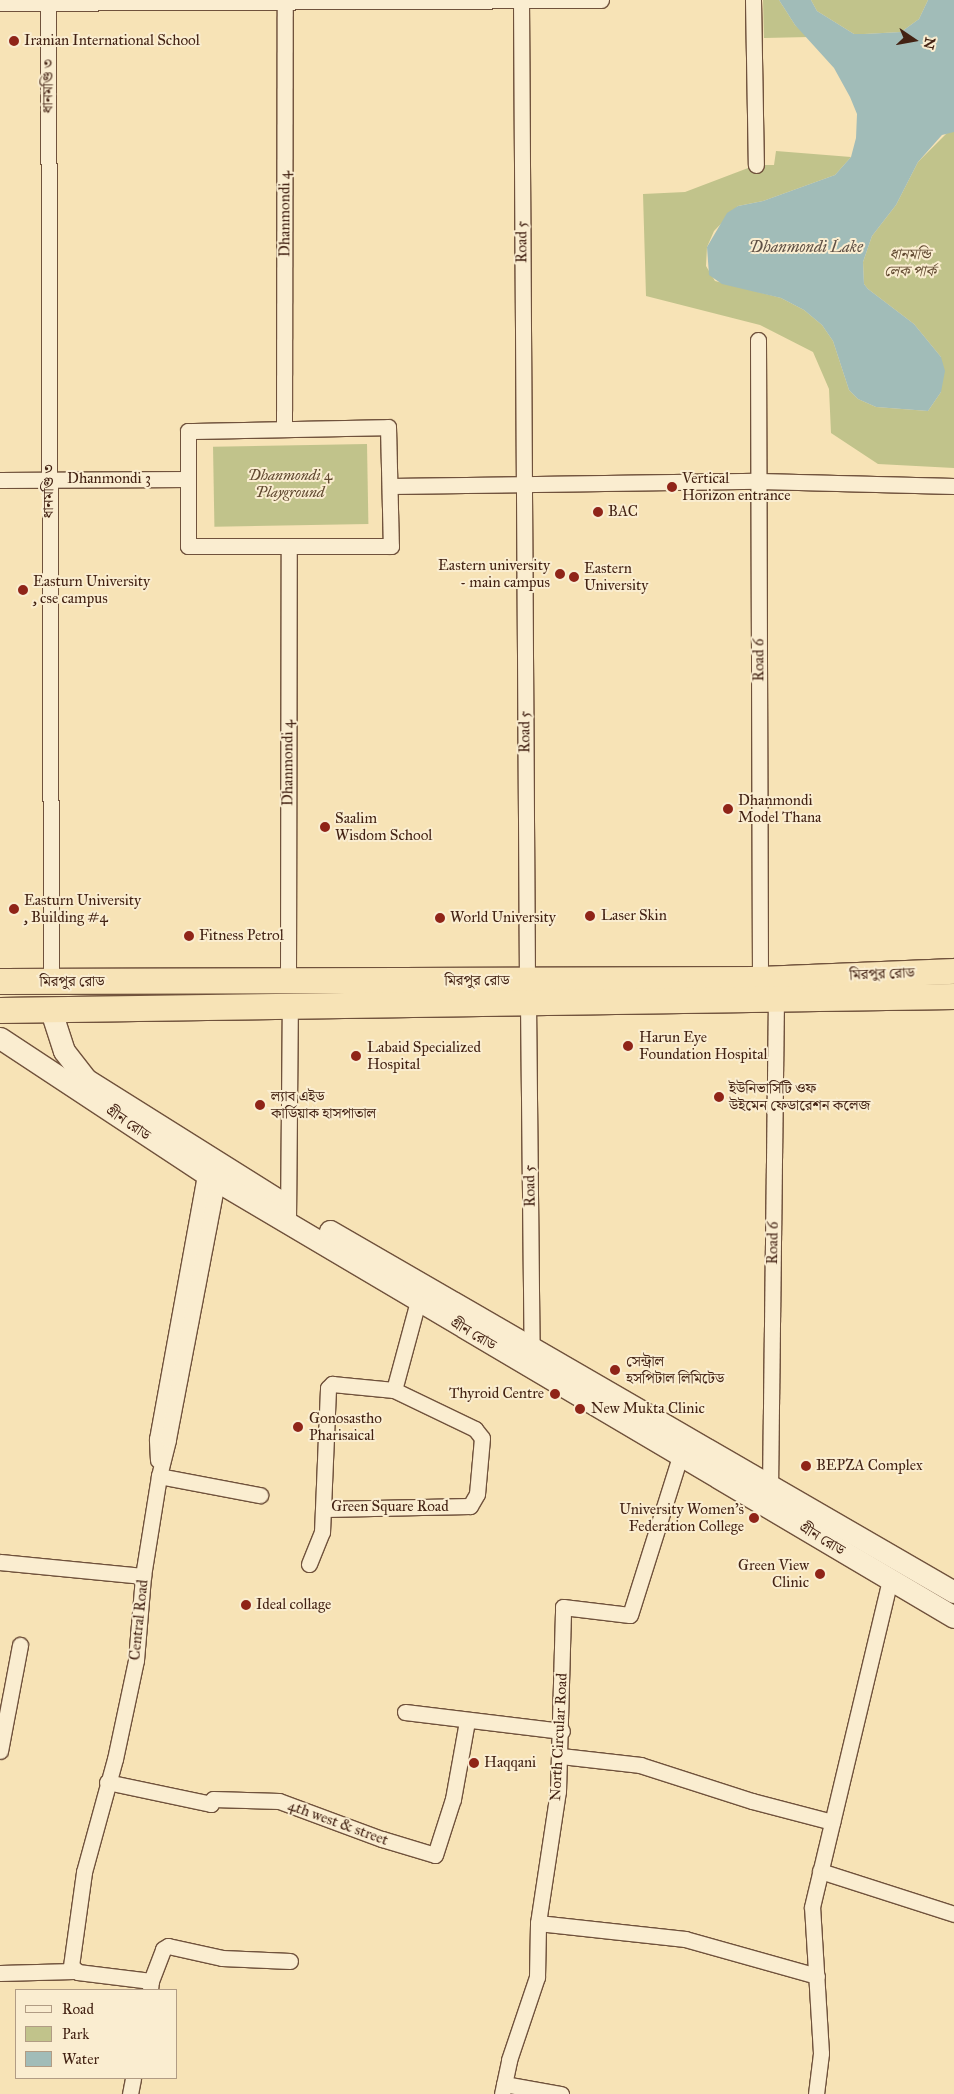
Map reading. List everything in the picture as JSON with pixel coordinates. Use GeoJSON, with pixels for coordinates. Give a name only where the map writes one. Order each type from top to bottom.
{"type":"FeatureCollection","features":[{"type":"Feature","properties":{"kind":"highway","name":"মিরপুর রোড"},"geometry":{"type":"LineString","coordinates":[[0,1010],[51,1011],[290,1007],[760,979],[954,971]]}},
{"type":"Feature","properties":{"kind":"highway","name":"মিরপুর রোড"},"geometry":{"type":"LineString","coordinates":[[0,981],[288,980],[528,992],[776,999],[954,996]]}},
{"type":"Feature","properties":{"kind":"highway"},"geometry":{"type":"LineString","coordinates":[[51,1011],[52,982]]}},
{"type":"Feature","properties":{"kind":"main road","name":"গ্রীন রোড"},"geometry":{"type":"LineString","coordinates":[[51,1011],[64,1051],[87,1080],[418,1301],[954,1617]]}},
{"type":"Feature","properties":{"kind":"main road","name":"গ্রীন রোড"},"geometry":{"type":"LineString","coordinates":[[0,1038],[211,1178],[288,1214],[532,1346],[770,1488],[954,1592]]}},
{"type":"Feature","properties":{"kind":"street","name":"Road 5"},"geometry":{"type":"LineString","coordinates":[[521,0],[523,483],[533,1368]]}},
{"type":"Feature","properties":{"kind":"street"},"geometry":{"type":"LineString","coordinates":[[0,2],[600,0]]}},
{"type":"Feature","properties":{"kind":"street"},"geometry":{"type":"LineString","coordinates":[[753,0],[756,165]]}},
{"type":"Feature","properties":{"kind":"street","name":"ধানমণ্ডি ৩"},"geometry":{"type":"LineString","coordinates":[[48,1],[52,982]]}},
{"type":"Feature","properties":{"kind":"street","name":"Dhanmondi 4"},"geometry":{"type":"LineString","coordinates":[[284,429],[285,1]]}},
{"type":"Feature","properties":{"kind":"street","name":"Road 6"},"geometry":{"type":"LineString","coordinates":[[758,340],[760,979]]}},
{"type":"Feature","properties":{"kind":"street"},"geometry":{"type":"LineString","coordinates":[[388,427],[391,546],[188,546],[188,431],[284,429],[388,427]]}},
{"type":"Feature","properties":{"kind":"street","name":"Dhanmondi 3"},"geometry":{"type":"LineString","coordinates":[[0,480],[188,479]]}},
{"type":"Feature","properties":{"kind":"street"},"geometry":{"type":"LineString","coordinates":[[390,486],[759,481],[954,486]]}},
{"type":"Feature","properties":{"kind":"street","name":"Dhanmondi 4"},"geometry":{"type":"LineString","coordinates":[[288,980],[289,546]]}},
{"type":"Feature","properties":{"kind":"street","name":"Road 6"},"geometry":{"type":"LineString","coordinates":[[770,1488],[776,999]]}},
{"type":"Feature","properties":{"kind":"street"},"geometry":{"type":"LineString","coordinates":[[288,1214],[290,1007]]}},
{"type":"Feature","properties":{"kind":"street","name":"Central Road"},"geometry":{"type":"LineString","coordinates":[[74,1970],[71,1966],[84,1872],[136,1660],[143,1576],[158,1476],[168,1440],[211,1178]]}},
{"type":"Feature","properties":{"kind":"street"},"geometry":{"type":"LineString","coordinates":[[394,1390],[418,1301]]}},
{"type":"Feature","properties":{"kind":"street","name":"Green Square Road"},"geometry":{"type":"LineString","coordinates":[[335,1383],[394,1390],[479,1433],[482,1438],[475,1500],[470,1506],[325,1509],[328,1388],[335,1383]]}},
{"type":"Feature","properties":{"kind":"street","name":"North Circular Road"},"geometry":{"type":"LineString","coordinates":[[503,2089],[537,1977],[538,1923],[558,1791],[562,1730],[562,1607],[630,1616],[680,1456]]}},
{"type":"Feature","properties":{"kind":"street"},"geometry":{"type":"LineString","coordinates":[[158,1476],[260,1495]]}},
{"type":"Feature","properties":{"kind":"street"},"geometry":{"type":"LineString","coordinates":[[309,1564],[322,1532],[325,1509]]}},
{"type":"Feature","properties":{"kind":"street"},"geometry":{"type":"LineString","coordinates":[[0,1562],[143,1576]]}},
{"type":"Feature","properties":{"kind":"street"},"geometry":{"type":"LineString","coordinates":[[816,2094],[822,2052],[812,1914],[820,1871],[890,1579]]}},
{"type":"Feature","properties":{"kind":"street"},"geometry":{"type":"LineString","coordinates":[[0,1751],[20,1645]]}},
{"type":"Feature","properties":{"kind":"street"},"geometry":{"type":"LineString","coordinates":[[405,1712],[466,1721],[562,1730]]}},
{"type":"Feature","properties":{"kind":"street","name":"4th west & street"},"geometry":{"type":"LineString","coordinates":[[107,1782],[211,1804],[213,1799],[279,1801],[382,1840],[435,1855],[453,1799],[466,1721]]}},
{"type":"Feature","properties":{"kind":"street"},"geometry":{"type":"LineString","coordinates":[[560,1756],[640,1765],[752,1801],[832,1822]]}},
{"type":"Feature","properties":{"kind":"street"},"geometry":{"type":"LineString","coordinates":[[820,1871],[954,1914]]}},
{"type":"Feature","properties":{"kind":"street"},"geometry":{"type":"LineString","coordinates":[[538,1923],[685,1939],[817,1976]]}},
{"type":"Feature","properties":{"kind":"street"},"geometry":{"type":"LineString","coordinates":[[0,1973],[74,1970],[151,1985],[163,1949],[168,1946],[222,1958],[290,1961]]}},
{"type":"Feature","properties":{"kind":"street"},"geometry":{"type":"LineString","coordinates":[[130,2094],[133,2079]]}},
{"type":"Feature","properties":{"kind":"street"},"geometry":{"type":"LineString","coordinates":[[503,2089],[561,2094]]}},
{"type":"Feature","properties":{"kind":"green space"},"geometry":{"type":"Polygon","coordinates":[[[763,0],[779,0],[795,25],[809,37],[764,38],[763,0]]]}},
{"type":"Feature","properties":{"kind":"green space"},"geometry":{"type":"Polygon","coordinates":[[[811,0],[928,0],[919,19],[901,32],[854,34],[817,11],[811,0]]]}},
{"type":"Feature","properties":{"kind":"green space","name":"ধানমন্ডি লেক পার্ক"},"geometry":{"type":"Polygon","coordinates":[[[948,132],[954,132],[954,468],[878,464],[831,433],[829,389],[813,352],[760,325],[646,296],[643,194],[685,192],[756,165],[774,165],[776,151],[851,157],[835,175],[763,201],[738,206],[714,231],[707,247],[706,266],[715,281],[781,298],[804,310],[822,325],[833,341],[849,390],[858,399],[876,407],[928,411],[941,392],[941,357],[914,324],[868,289],[864,284],[863,262],[872,236],[896,205],[918,162],[948,132]]]}},
{"type":"Feature","properties":{"kind":"green space","name":"Dhanmondi 4 Playground"},"geometry":{"type":"Polygon","coordinates":[[[367,444],[368,524],[214,527],[213,447],[367,444]]]}},
{"type":"Feature","properties":{"kind":"water","name":"Dhanmondi Lake"},"geometry":{"type":"Polygon","coordinates":[[[779,0],[811,0],[817,11],[854,34],[864,34],[901,32],[919,19],[928,0],[954,0],[954,132],[942,135],[918,162],[896,205],[872,236],[863,262],[864,284],[868,289],[914,324],[941,357],[945,371],[941,392],[928,411],[876,407],[858,399],[849,390],[833,341],[822,325],[804,310],[781,298],[722,284],[709,275],[707,247],[727,213],[738,206],[763,201],[835,175],[851,157],[856,138],[857,114],[834,68],[795,25],[779,0]]]}},
{"type":"Feature","properties":{"kind":"place","name":"Iranian International School"},"geometry":{"type":"Point","coordinates":[14,41]}},
{"type":"Feature","properties":{"kind":"place","name":"Vertical Horizon entrance"},"geometry":{"type":"Point","coordinates":[672,487]}},
{"type":"Feature","properties":{"kind":"place","name":"BAC"},"geometry":{"type":"Point","coordinates":[598,512]}},
{"type":"Feature","properties":{"kind":"place","name":"Eastern university - main campus"},"geometry":{"type":"Point","coordinates":[560,574]}},
{"type":"Feature","properties":{"kind":"place","name":"Eastern University"},"geometry":{"type":"Point","coordinates":[574,577]}},
{"type":"Feature","properties":{"kind":"place","name":"Easturn University , cse campus"},"geometry":{"type":"Point","coordinates":[23,590]}},
{"type":"Feature","properties":{"kind":"place","name":"Dhanmondi Model Thana"},"geometry":{"type":"Point","coordinates":[728,809]}},
{"type":"Feature","properties":{"kind":"place","name":"Saalim Wisdom School"},"geometry":{"type":"Point","coordinates":[325,827]}},
{"type":"Feature","properties":{"kind":"place","name":"Easturn University , Building #4"},"geometry":{"type":"Point","coordinates":[14,909]}},
{"type":"Feature","properties":{"kind":"place","name":"Laser Skin"},"geometry":{"type":"Point","coordinates":[590,916]}},
{"type":"Feature","properties":{"kind":"place","name":"World University"},"geometry":{"type":"Point","coordinates":[440,918]}},
{"type":"Feature","properties":{"kind":"place","name":"Fitness Petrol"},"geometry":{"type":"Point","coordinates":[189,936]}},
{"type":"Feature","properties":{"kind":"place","name":"Harun Eye Foundation Hospital"},"geometry":{"type":"Point","coordinates":[628,1046]}},
{"type":"Feature","properties":{"kind":"place","name":"Labaid Specialized Hospital"},"geometry":{"type":"Point","coordinates":[356,1056]}},
{"type":"Feature","properties":{"kind":"place","name":"ইউনিভার্সিটি ওফ উইমেন ফেডারেশন কলেজ"},"geometry":{"type":"Point","coordinates":[719,1097]}},
{"type":"Feature","properties":{"kind":"place","name":"ল্যাব এইড কার্ডিয়াক হাসপাতাল"},"geometry":{"type":"Point","coordinates":[260,1105]}},
{"type":"Feature","properties":{"kind":"place","name":"সেন্ট্রাল হসপিটাল লিমিটেড"},"geometry":{"type":"Point","coordinates":[615,1370]}},
{"type":"Feature","properties":{"kind":"place","name":"Thyroid Centre"},"geometry":{"type":"Point","coordinates":[555,1394]}},
{"type":"Feature","properties":{"kind":"place","name":"New Mukta Clinic"},"geometry":{"type":"Point","coordinates":[580,1409]}},
{"type":"Feature","properties":{"kind":"place","name":"Gonosastho Pharisaical"},"geometry":{"type":"Point","coordinates":[298,1427]}},
{"type":"Feature","properties":{"kind":"place","name":"BEPZA Complex"},"geometry":{"type":"Point","coordinates":[806,1466]}},
{"type":"Feature","properties":{"kind":"place","name":"University Women's Federation College"},"geometry":{"type":"Point","coordinates":[754,1518]}},
{"type":"Feature","properties":{"kind":"place","name":"Green View Clinic"},"geometry":{"type":"Point","coordinates":[820,1574]}},
{"type":"Feature","properties":{"kind":"place","name":"Ideal collage"},"geometry":{"type":"Point","coordinates":[246,1605]}},
{"type":"Feature","properties":{"kind":"place","name":"Haqqani"},"geometry":{"type":"Point","coordinates":[474,1763]}}]}
